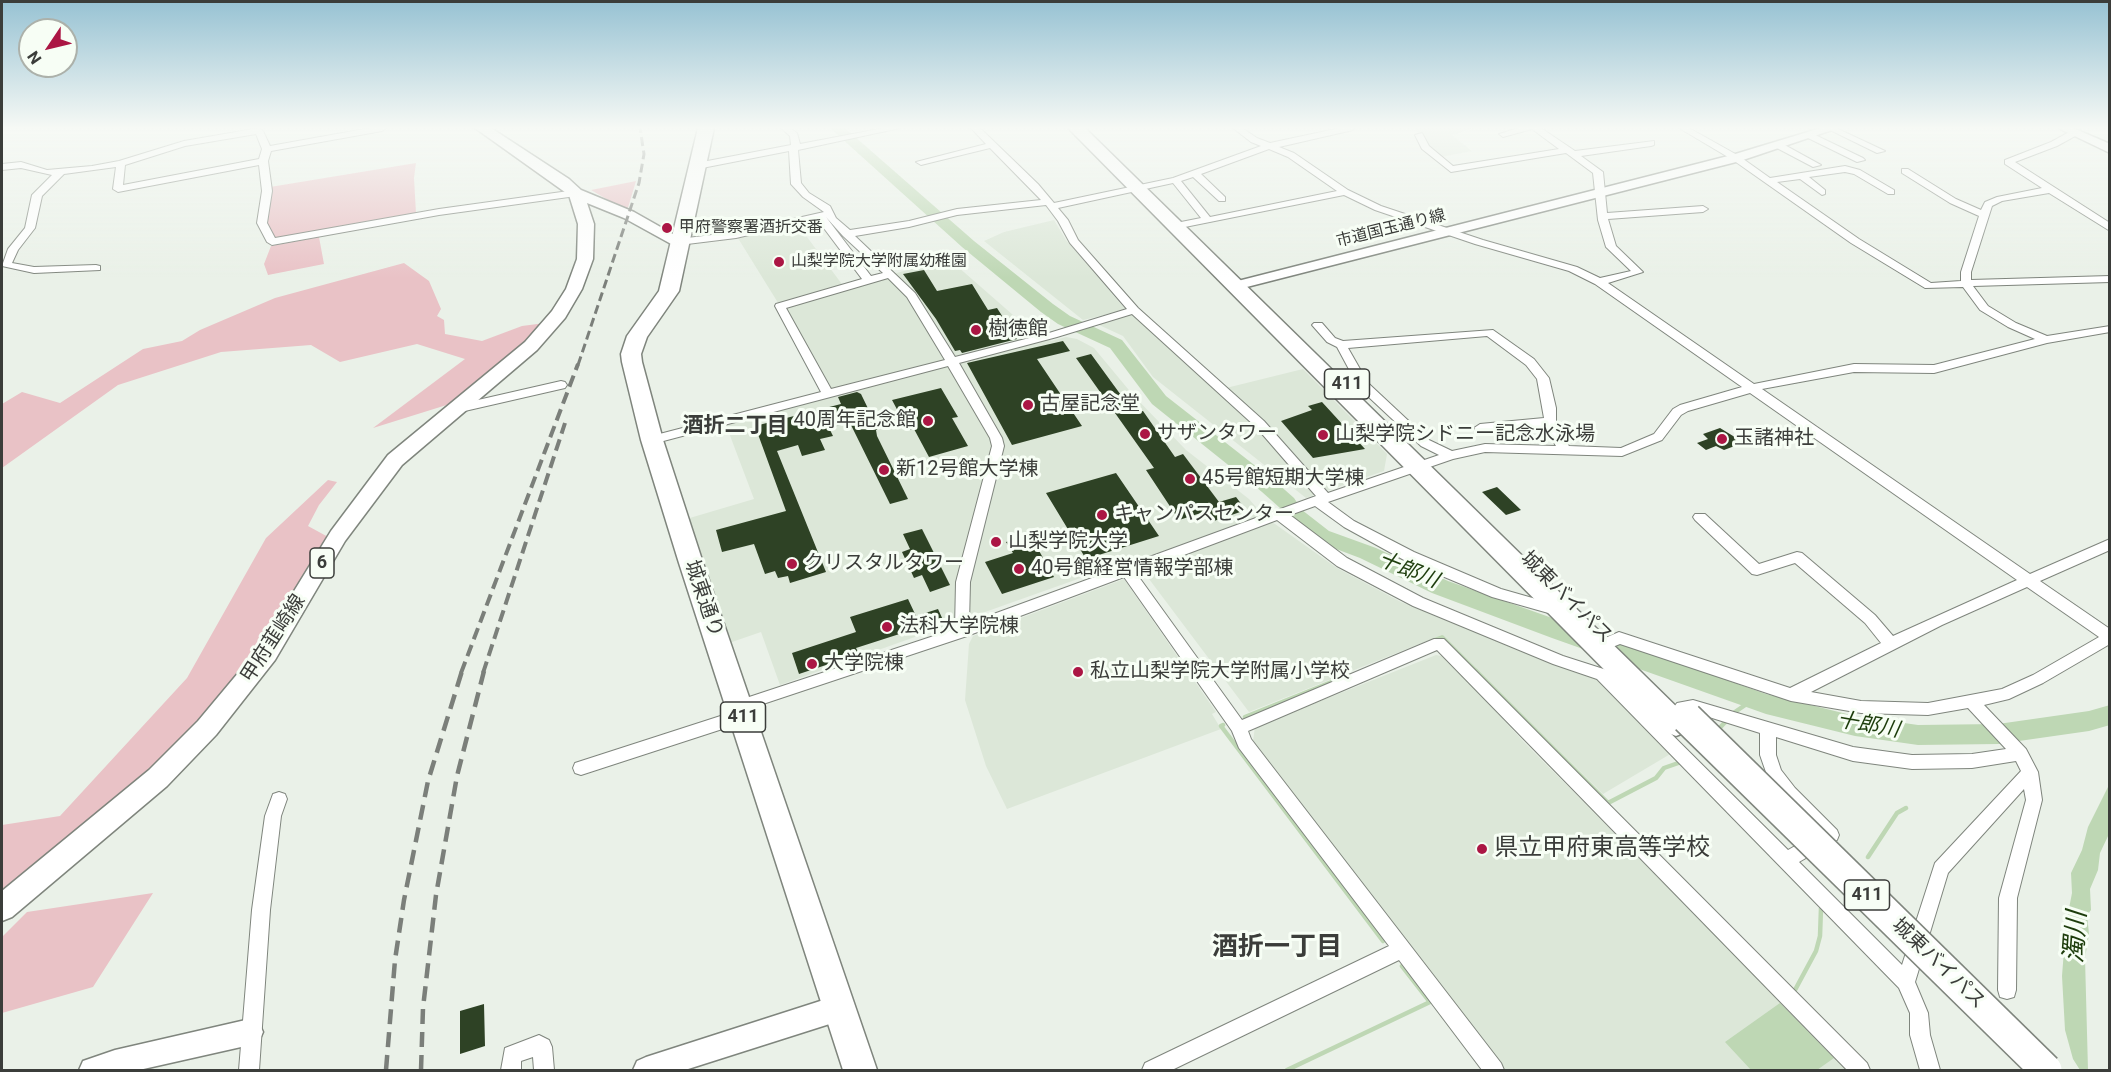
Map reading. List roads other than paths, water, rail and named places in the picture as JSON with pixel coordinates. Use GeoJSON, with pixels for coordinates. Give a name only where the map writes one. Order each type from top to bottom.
{"type":"FeatureCollection","features":[{"type":"Feature","properties":{"kind":"highway","name":"城東通り"},"geometry":{"type":"LineString","coordinates":[[694,178],[666,299],[637,336],[631,354],[652,440],[860,1071]]}},
{"type":"Feature","properties":{"kind":"highway","name":"城東バイパス"},"geometry":{"type":"LineString","coordinates":[[1131,178],[1140,186]]}},
{"type":"Feature","properties":{"kind":"highway","name":"城東バイパス"},"geometry":{"type":"LineString","coordinates":[[1132,178],[1421,464],[1628,678],[1687,715],[2046,1071]]}},
{"type":"Feature","properties":{"kind":"highway","name":"城東バイパス"},"geometry":{"type":"LineString","coordinates":[[1421,464],[1610,642],[1628,678]]}},
{"type":"Feature","properties":{"kind":"highway","name":"城東バイパス"},"geometry":{"type":"LineString","coordinates":[[1687,715],[2024,1071]]}},
{"type":"Feature","properties":{"kind":"main road"},"geometry":{"type":"LineString","coordinates":[[558,178],[576,193],[629,215],[679,242]]}},
{"type":"Feature","properties":{"kind":"main road","name":"甲府韮崎線"},"geometry":{"type":"LineString","coordinates":[[2,908],[158,778],[207,728],[267,654],[338,536],[395,460],[531,346],[559,314],[574,289],[585,259],[587,234],[576,193]]}},
{"type":"Feature","properties":{"kind":"street"},"geometry":{"type":"LineString","coordinates":[[55,178],[37,195],[30,228],[13,249],[6,265],[33,270],[96,268]]}},
{"type":"Feature","properties":{"kind":"street"},"geometry":{"type":"LineString","coordinates":[[119,178],[118,189],[175,178]]}},
{"type":"Feature","properties":{"kind":"street"},"geometry":{"type":"LineString","coordinates":[[265,178],[267,191],[262,223],[272,242],[439,212],[576,193]]}},
{"type":"Feature","properties":{"kind":"street"},"geometry":{"type":"LineString","coordinates":[[679,242],[736,235],[823,215],[827,208],[806,195],[796,184],[796,178]]}},
{"type":"Feature","properties":{"kind":"street"},"geometry":{"type":"LineString","coordinates":[[1026,178],[1063,220],[1074,242],[1134,310],[1260,424],[1318,501],[1377,540],[1453,576],[1571,619]]}},
{"type":"Feature","properties":{"kind":"street"},"geometry":{"type":"LineString","coordinates":[[847,234],[921,221],[946,214],[1050,204],[1182,178]]}},
{"type":"Feature","properties":{"kind":"street"},"geometry":{"type":"LineString","coordinates":[[1200,178],[1222,199]]}},
{"type":"Feature","properties":{"kind":"street"},"geometry":{"type":"LineString","coordinates":[[1325,178],[1345,192],[1400,217],[1574,269],[1599,282],[2109,637],[2038,679],[2004,694],[1973,704],[1928,710],[1896,710],[1791,695],[1619,638],[1610,642]]}},
{"type":"Feature","properties":{"kind":"street"},"geometry":{"type":"LineString","coordinates":[[1599,178],[1603,216],[1611,247],[1638,272],[1599,282]]}},
{"type":"Feature","properties":{"kind":"street","name":"市道国玉通り線"},"geometry":{"type":"LineString","coordinates":[[1240,284],[1656,178]]}},
{"type":"Feature","properties":{"kind":"street"},"geometry":{"type":"LineString","coordinates":[[1763,178],[1860,245],[1929,286],[2109,279]]}},
{"type":"Feature","properties":{"kind":"street"},"geometry":{"type":"LineString","coordinates":[[1767,181],[1788,178]]}},
{"type":"Feature","properties":{"kind":"street"},"geometry":{"type":"LineString","coordinates":[[1805,178],[1822,192]]}},
{"type":"Feature","properties":{"kind":"street"},"geometry":{"type":"LineString","coordinates":[[1867,178],[1891,192]]}},
{"type":"Feature","properties":{"kind":"street"},"geometry":{"type":"LineString","coordinates":[[1916,178],[1953,201],[1984,215]]}},
{"type":"Feature","properties":{"kind":"street"},"geometry":{"type":"LineString","coordinates":[[2031,178],[2109,228]]}},
{"type":"Feature","properties":{"kind":"street"},"geometry":{"type":"LineString","coordinates":[[1175,180],[1208,220]]}},
{"type":"Feature","properties":{"kind":"street"},"geometry":{"type":"LineString","coordinates":[[2046,340],[1995,316],[1973,296],[1967,284],[1967,265],[1986,208],[1993,201],[2049,190]]}},
{"type":"Feature","properties":{"kind":"street"},"geometry":{"type":"LineString","coordinates":[[1179,225],[1345,192]]}},
{"type":"Feature","properties":{"kind":"street"},"geometry":{"type":"LineString","coordinates":[[1603,216],[1703,209]]}},
{"type":"Feature","properties":{"kind":"street"},"geometry":{"type":"LineString","coordinates":[[823,215],[847,234],[911,294],[996,438],[998,447],[963,582],[962,632]]}},
{"type":"Feature","properties":{"kind":"street"},"geometry":{"type":"LineString","coordinates":[[823,215],[869,280]]}},
{"type":"Feature","properties":{"kind":"street"},"geometry":{"type":"LineString","coordinates":[[827,392],[780,306],[890,274]]}},
{"type":"Feature","properties":{"kind":"street"},"geometry":{"type":"LineString","coordinates":[[652,440],[827,392],[1053,335],[1134,310]]}},
{"type":"Feature","properties":{"kind":"street"},"geometry":{"type":"LineString","coordinates":[[1318,325],[1331,340],[1341,345],[1489,332],[1530,362],[1543,378],[1550,428],[1566,452]]}},
{"type":"Feature","properties":{"kind":"street"},"geometry":{"type":"LineString","coordinates":[[581,768],[962,632],[1279,514],[1451,455],[1485,448],[1608,453],[1638,448],[1658,437],[1677,412],[1684,408],[1753,388],[1854,368],[1934,369],[2046,340],[2109,329]]}},
{"type":"Feature","properties":{"kind":"street"},"geometry":{"type":"LineString","coordinates":[[1341,345],[1363,384],[1425,443],[1451,455]]}},
{"type":"Feature","properties":{"kind":"street"},"geometry":{"type":"LineString","coordinates":[[456,409],[561,386]]}},
{"type":"Feature","properties":{"kind":"street"},"geometry":{"type":"LineString","coordinates":[[1480,428],[1550,421]]}},
{"type":"Feature","properties":{"kind":"street"},"geometry":{"type":"LineString","coordinates":[[1279,514],[1342,562],[1418,602],[1492,634],[1628,678],[1686,759],[1906,982],[1919,1013],[1920,1035],[1930,1071]]}},
{"type":"Feature","properties":{"kind":"street"},"geometry":{"type":"LineString","coordinates":[[1700,517],[1757,570],[1797,557],[1870,619],[1891,644]]}},
{"type":"Feature","properties":{"kind":"street"},"geometry":{"type":"LineString","coordinates":[[1791,695],[2027,579],[2109,544]]}},
{"type":"Feature","properties":{"kind":"street"},"geometry":{"type":"LineString","coordinates":[[1127,571],[1239,728],[1245,743],[1494,1071]]}},
{"type":"Feature","properties":{"kind":"street"},"geometry":{"type":"LineString","coordinates":[[1239,728],[1439,643],[1860,1071]]}},
{"type":"Feature","properties":{"kind":"street"},"geometry":{"type":"LineString","coordinates":[[1973,704],[2017,751],[2030,772],[2034,800],[2008,898],[2007,990]]}},
{"type":"Feature","properties":{"kind":"street"},"geometry":{"type":"LineString","coordinates":[[1687,715],[1751,724],[1853,754],[1912,762],[1972,760],[2017,751]]}},
{"type":"Feature","properties":{"kind":"street"},"geometry":{"type":"LineString","coordinates":[[1768,730],[1768,755],[1774,773],[1789,793],[1832,835],[1786,860]]}},
{"type":"Feature","properties":{"kind":"street"},"geometry":{"type":"LineString","coordinates":[[1906,982],[1941,869],[2030,772]]}},
{"type":"Feature","properties":{"kind":"street"},"geometry":{"type":"LineString","coordinates":[[249,1071],[250,1032],[261,910],[273,816],[279,799]]}},
{"type":"Feature","properties":{"kind":"street"},"geometry":{"type":"LineString","coordinates":[[1152,1071],[1402,949]]}},
{"type":"Feature","properties":{"kind":"street"},"geometry":{"type":"LineString","coordinates":[[646,1071],[839,1008]]}},
{"type":"Feature","properties":{"kind":"street"},"geometry":{"type":"LineString","coordinates":[[92,1071],[115,1063],[250,1032]]}},
{"type":"Feature","properties":{"kind":"street"},"geometry":{"type":"LineString","coordinates":[[511,1071],[512,1055],[538,1045],[542,1047],[544,1071]]}},
{"type":"Feature","properties":{"kind":"water","name":"濁川"},"geometry":{"type":"Polygon","coordinates":[[[2109,785],[2109,834],[2100,853],[2098,870],[2090,889],[2091,910],[2087,915],[2089,934],[2085,958],[2088,1070],[2080,1070],[2073,1059],[2065,1030],[2062,976],[2066,924],[2072,893],[2071,873],[2082,850],[2088,827],[2109,785]]]}},
{"type":"Feature","properties":{"kind":"water"},"geometry":{"type":"Polygon","coordinates":[[[1780,1003],[1834,1058],[1817,1070],[1751,1070],[1725,1042],[1780,1003]]]}},
{"type":"Feature","properties":{"kind":"waterway","name":"十郎川"},"geometry":{"type":"LineString","coordinates":[[893,178],[968,244],[1047,308],[1064,320],[1116,344],[1159,400],[1269,487],[1287,503],[1295,515],[1322,536],[1368,553],[1440,587],[1560,632],[1766,704],[1855,726],[1918,735],[1998,734],[2089,721],[2110,715]]}},
{"type":"Feature","properties":{"kind":"waterway"},"geometry":{"type":"LineString","coordinates":[[1434,640],[1442,637],[1608,803],[1656,778],[1664,768],[1684,761]]}},
{"type":"Feature","properties":{"kind":"waterway"},"geometry":{"type":"LineString","coordinates":[[1245,717],[1344,677]]}},
{"type":"Feature","properties":{"kind":"waterway"},"geometry":{"type":"LineString","coordinates":[[1732,714],[1754,699]]}},
{"type":"Feature","properties":{"kind":"waterway"},"geometry":{"type":"LineString","coordinates":[[1716,732],[1727,720]]}},
{"type":"Feature","properties":{"kind":"waterway"},"geometry":{"type":"LineString","coordinates":[[1223,725],[1221,726],[1383,941]]}},
{"type":"Feature","properties":{"kind":"waterway"},"geometry":{"type":"LineString","coordinates":[[1868,857],[1897,813],[1906,808]]}},
{"type":"Feature","properties":{"kind":"waterway"},"geometry":{"type":"LineString","coordinates":[[1795,990],[1816,951],[1820,936],[1821,908]]}},
{"type":"Feature","properties":{"kind":"waterway"},"geometry":{"type":"LineString","coordinates":[[1287,1070],[1430,1002],[1402,966]]}},
{"type":"Feature","properties":{"kind":"railway"},"geometry":{"type":"LineString","coordinates":[[578,365],[640,178]]}},
{"type":"Feature","properties":{"kind":"railway"},"geometry":{"type":"LineString","coordinates":[[461,673],[578,364]]}},
{"type":"Feature","properties":{"kind":"railway"},"geometry":{"type":"LineString","coordinates":[[483,673],[565,423]]}},
{"type":"Feature","properties":{"kind":"railway"},"geometry":{"type":"LineString","coordinates":[[386,1070],[395,960],[404,900],[428,781],[462,671]]}},
{"type":"Feature","properties":{"kind":"railway"},"geometry":{"type":"LineString","coordinates":[[421,1070],[423,1008],[436,895],[457,776],[484,671]]}},
{"type":"Feature","properties":{"kind":"place","name":"甲府警察署酒折交番"},"geometry":{"type":"Point","coordinates":[667,228]}},
{"type":"Feature","properties":{"kind":"place","name":"山梨学院大学附属幼稚園"},"geometry":{"type":"Point","coordinates":[779,262]}},
{"type":"Feature","properties":{"kind":"place","name":"樹徳館"},"geometry":{"type":"Point","coordinates":[976,330]}},
{"type":"Feature","properties":{"kind":"place","name":"古屋記念堂"},"geometry":{"type":"Point","coordinates":[1028,405]}},
{"type":"Feature","properties":{"kind":"place","name":"40周年記念館"},"geometry":{"type":"Point","coordinates":[928,421]}},
{"type":"Feature","properties":{"kind":"place","name":"サザンタワー"},"geometry":{"type":"Point","coordinates":[1145,434]}},
{"type":"Feature","properties":{"kind":"place","name":"山梨学院シドニー記念水泳場"},"geometry":{"type":"Point","coordinates":[1323,435]}},
{"type":"Feature","properties":{"kind":"place","name":"玉諸神社"},"geometry":{"type":"Point","coordinates":[1722,439]}},
{"type":"Feature","properties":{"kind":"place","name":"新12号館大学棟"},"geometry":{"type":"Point","coordinates":[884,470]}},
{"type":"Feature","properties":{"kind":"place","name":"45号館短期大学棟"},"geometry":{"type":"Point","coordinates":[1190,479]}},
{"type":"Feature","properties":{"kind":"place","name":"キャンパスセンター"},"geometry":{"type":"Point","coordinates":[1102,515]}},
{"type":"Feature","properties":{"kind":"place","name":"山梨学院大学"},"geometry":{"type":"Point","coordinates":[996,542]}},
{"type":"Feature","properties":{"kind":"place","name":"クリスタルタワー"},"geometry":{"type":"Point","coordinates":[792,564]}},
{"type":"Feature","properties":{"kind":"place","name":"40号館経営情報学部棟"},"geometry":{"type":"Point","coordinates":[1019,569]}},
{"type":"Feature","properties":{"kind":"place","name":"法科大学院棟"},"geometry":{"type":"Point","coordinates":[887,627]}},
{"type":"Feature","properties":{"kind":"place","name":"大学院棟"},"geometry":{"type":"Point","coordinates":[812,664]}},
{"type":"Feature","properties":{"kind":"place","name":"私立山梨学院大学附属小学校"},"geometry":{"type":"Point","coordinates":[1078,672]}},
{"type":"Feature","properties":{"kind":"place","name":"県立甲府東高等学校"},"geometry":{"type":"Point","coordinates":[1482,849]}},
{"type":"Feature","properties":{"kind":"district","name":"酒折二丁目"},"geometry":{"type":"Point","coordinates":[735,427]}},
{"type":"Feature","properties":{"kind":"district","name":"酒折一丁目"},"geometry":{"type":"Point","coordinates":[1277,948]}}]}
